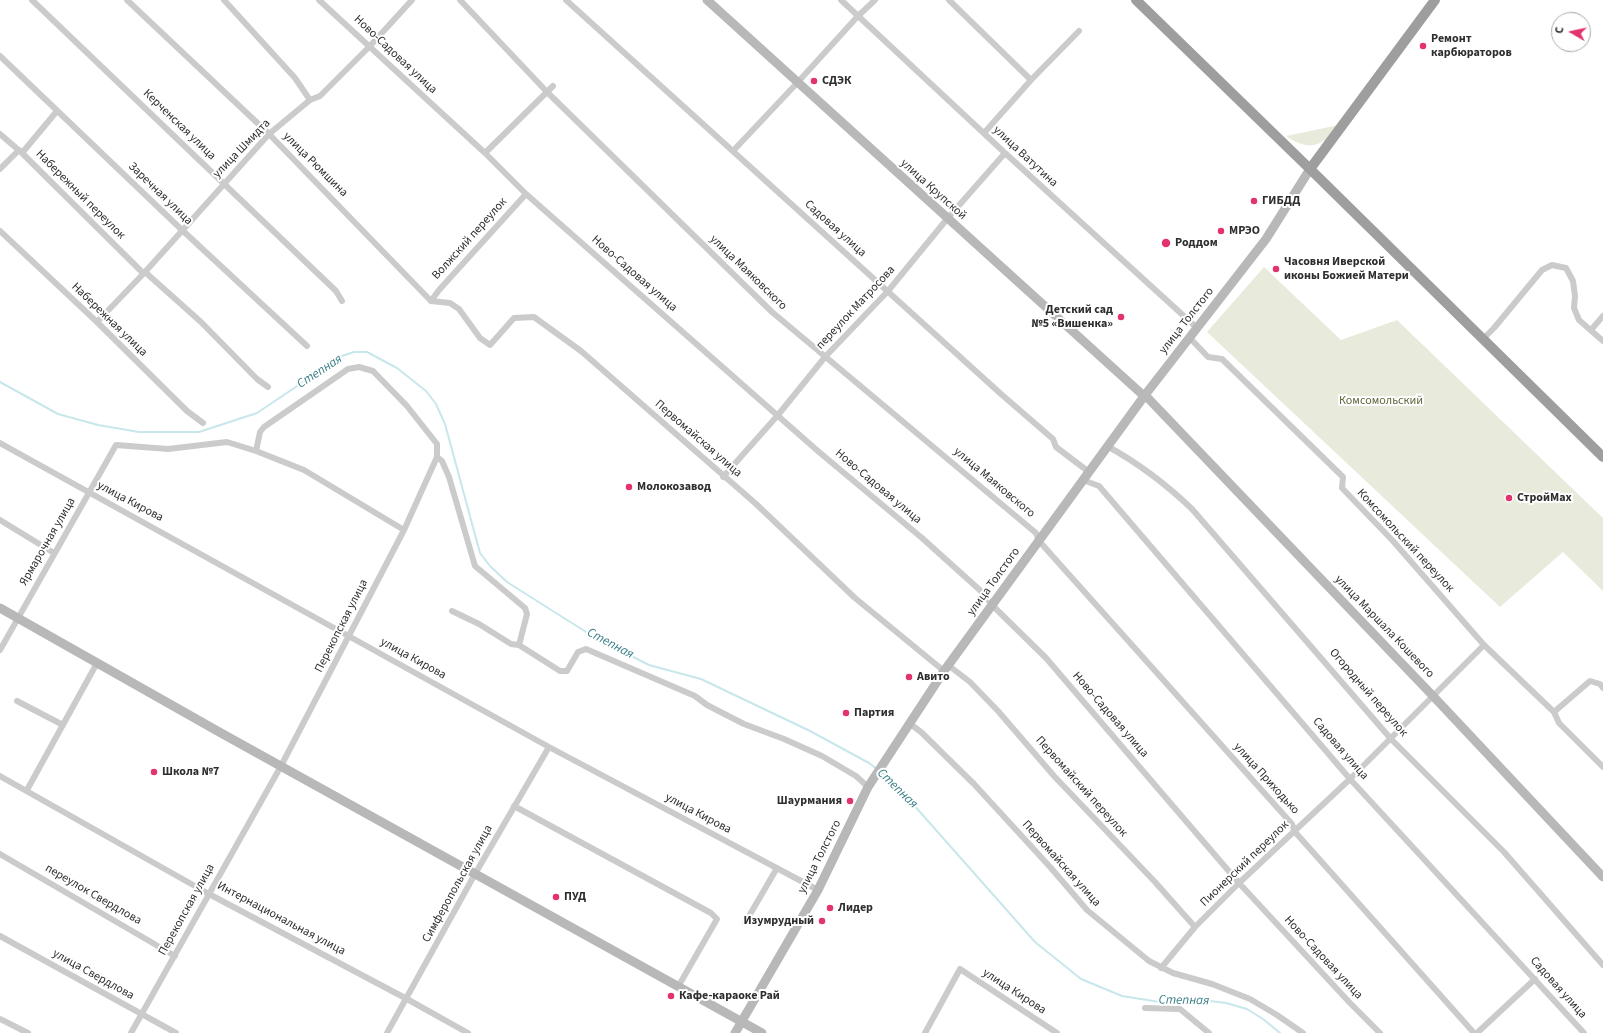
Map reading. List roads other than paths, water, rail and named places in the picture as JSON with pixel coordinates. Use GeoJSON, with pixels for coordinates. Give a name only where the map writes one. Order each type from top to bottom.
{"type":"FeatureCollection","features":[{"type":"Feature","properties":{"kind":"highway"},"geometry":{"type":"LineString","coordinates":[[1136,0],[1603,457]]}},
{"type":"Feature","properties":{"kind":"highway"},"geometry":{"type":"LineString","coordinates":[[1310,169],[1435,0]]}},
{"type":"Feature","properties":{"kind":"main road","name":"улица Крупской"},"geometry":{"type":"LineString","coordinates":[[707,0],[947,219],[1145,395]]}},
{"type":"Feature","properties":{"kind":"main road","name":"улица Толстого"},"geometry":{"type":"LineString","coordinates":[[735,1033],[818,890],[869,785],[946,668],[1145,395],[1266,239],[1310,169]]}},
{"type":"Feature","properties":{"kind":"main road","name":"улица Маршала Кошевого"},"geometry":{"type":"LineString","coordinates":[[1145,395],[1433,696],[1603,877]]}},
{"type":"Feature","properties":{"kind":"main road"},"geometry":{"type":"LineString","coordinates":[[0,608],[762,1033]]}},
{"type":"Feature","properties":{"kind":"street","name":"Керченская улица"},"geometry":{"type":"LineString","coordinates":[[32,0],[336,291],[342,301]]}},
{"type":"Feature","properties":{"kind":"street","name":"улица Рюмшина"},"geometry":{"type":"LineString","coordinates":[[127,0],[269,134],[431,300]]}},
{"type":"Feature","properties":{"kind":"street"},"geometry":{"type":"LineString","coordinates":[[224,0],[295,78],[310,100]]}},
{"type":"Feature","properties":{"kind":"street","name":"Ново-Садовая улица"},"geometry":{"type":"LineString","coordinates":[[319,0],[485,153],[526,194],[778,415],[922,538],[982,592],[992,605],[1046,658],[1239,883],[1350,1003],[1380,1033]]}},
{"type":"Feature","properties":{"kind":"street","name":"улица Шмидта"},"geometry":{"type":"LineString","coordinates":[[97,322],[269,134],[310,100],[320,96],[370,46],[412,0]]}},
{"type":"Feature","properties":{"kind":"street","name":"улица Маяковского"},"geometry":{"type":"LineString","coordinates":[[460,0],[547,92],[772,312],[1036,532],[1039,541]]}},
{"type":"Feature","properties":{"kind":"street","name":"Садовая улица"},"geometry":{"type":"LineString","coordinates":[[566,0],[1053,439],[1056,447],[1089,472]]}},
{"type":"Feature","properties":{"kind":"street","name":"улица Ватутина"},"geometry":{"type":"LineString","coordinates":[[841,0],[1005,153],[1197,328]]}},
{"type":"Feature","properties":{"kind":"street"},"geometry":{"type":"LineString","coordinates":[[733,152],[858,16],[875,0]]}},
{"type":"Feature","properties":{"kind":"street"},"geometry":{"type":"LineString","coordinates":[[949,0],[1031,80]]}},
{"type":"Feature","properties":{"kind":"street"},"geometry":{"type":"LineString","coordinates":[[984,133],[1031,80],[1079,30]]}},
{"type":"Feature","properties":{"kind":"street","name":"Заречная улица"},"geometry":{"type":"LineString","coordinates":[[0,56],[182,230],[307,346]]}},
{"type":"Feature","properties":{"kind":"street"},"geometry":{"type":"LineString","coordinates":[[485,153],[553,86]]}},
{"type":"Feature","properties":{"kind":"street"},"geometry":{"type":"LineString","coordinates":[[0,169],[21,152],[57,111]]}},
{"type":"Feature","properties":{"kind":"street","name":"Набережный переулок"},"geometry":{"type":"LineString","coordinates":[[0,134],[21,152],[144,272],[202,322],[258,379],[268,387]]}},
{"type":"Feature","properties":{"kind":"street","name":"переулок Матросова"},"geometry":{"type":"LineString","coordinates":[[723,477],[778,415],[825,357],[888,291],[947,219],[1005,153]]}},
{"type":"Feature","properties":{"kind":"street","name":"Волжский переулок"},"geometry":{"type":"LineString","coordinates":[[431,300],[526,194]]}},
{"type":"Feature","properties":{"kind":"street","name":"Набережная улица"},"geometry":{"type":"LineString","coordinates":[[0,231],[97,322],[187,411],[203,423]]}},
{"type":"Feature","properties":{"kind":"street"},"geometry":{"type":"LineString","coordinates":[[1483,339],[1494,328],[1542,270],[1552,265],[1566,268],[1573,281],[1575,296],[1574,308],[1580,320],[1603,341]]}},
{"type":"Feature","properties":{"kind":"street","name":"Первомайская улица"},"geometry":{"type":"LineString","coordinates":[[431,300],[450,303],[459,309],[480,338],[490,345],[514,318],[534,317],[581,351],[755,504],[855,598],[946,668]]}},
{"type":"Feature","properties":{"kind":"street"},"geometry":{"type":"LineString","coordinates":[[1591,330],[1603,316]]}},
{"type":"Feature","properties":{"kind":"street","name":"Комсомольский переулок"},"geometry":{"type":"LineString","coordinates":[[1190,338],[1208,357],[1222,359],[1343,477],[1342,488],[1393,541],[1484,645],[1554,712],[1559,723],[1603,767]]}},
{"type":"Feature","properties":{"kind":"street"},"geometry":{"type":"LineString","coordinates":[[404,530],[304,470],[256,451],[260,432],[264,427],[348,369],[359,367],[373,371],[421,423],[437,444],[438,457],[442,461],[450,477],[475,566],[525,608],[527,614],[519,645]]}},
{"type":"Feature","properties":{"kind":"street","name":"Ярмарочная улица"},"geometry":{"type":"LineString","coordinates":[[0,650],[116,445],[168,449],[227,442],[256,451]]}},
{"type":"Feature","properties":{"kind":"street","name":"улица Кирова"},"geometry":{"type":"LineString","coordinates":[[0,443],[549,747],[818,890]]}},
{"type":"Feature","properties":{"kind":"street","name":"Огородный переулок"},"geometry":{"type":"LineString","coordinates":[[1108,446],[1130,460],[1172,491],[1192,509],[1391,739],[1504,852],[1603,965]]}},
{"type":"Feature","properties":{"kind":"street","name":"Перекопская улица"},"geometry":{"type":"LineString","coordinates":[[131,1033],[281,766],[404,530],[438,457]]}},
{"type":"Feature","properties":{"kind":"street","name":"Садовая улица"},"geometry":{"type":"LineString","coordinates":[[1083,480],[1099,486],[1350,779],[1584,1033]]}},
{"type":"Feature","properties":{"kind":"street"},"geometry":{"type":"LineString","coordinates":[[0,520],[54,553]]}},
{"type":"Feature","properties":{"kind":"street","name":"улица Приходько"},"geometry":{"type":"LineString","coordinates":[[1039,541],[1287,818],[1292,824],[1295,832],[1474,1033]]}},
{"type":"Feature","properties":{"kind":"street"},"geometry":{"type":"LineString","coordinates":[[452,611],[479,624],[511,644],[519,645],[560,671],[567,671],[578,652],[586,649],[613,660],[695,696],[707,705],[744,724],[784,739],[822,756],[869,785]]}},
{"type":"Feature","properties":{"kind":"street","name":"Пионерский переулок"},"geometry":{"type":"LineString","coordinates":[[1161,968],[1195,928],[1239,883],[1350,779],[1484,645]]}},
{"type":"Feature","properties":{"kind":"street"},"geometry":{"type":"LineString","coordinates":[[26,790],[97,663]]}},
{"type":"Feature","properties":{"kind":"street","name":"Первомайский переулок"},"geometry":{"type":"LineString","coordinates":[[946,668],[970,682],[998,710],[1054,776],[1155,882],[1195,928]]}},
{"type":"Feature","properties":{"kind":"street"},"geometry":{"type":"LineString","coordinates":[[1554,712],[1590,681],[1600,684],[1603,688]]}},
{"type":"Feature","properties":{"kind":"street"},"geometry":{"type":"LineString","coordinates":[[17,701],[63,725]]}},
{"type":"Feature","properties":{"kind":"street","name":"Первомайская улица"},"geometry":{"type":"LineString","coordinates":[[909,724],[921,732],[974,784],[1051,868],[1087,910],[1149,961],[1173,973],[1212,984],[1250,999],[1277,1015],[1302,1033]]}},
{"type":"Feature","properties":{"kind":"street","name":"Симферопольская улица"},"geometry":{"type":"LineString","coordinates":[[388,1033],[475,874],[549,747]]}},
{"type":"Feature","properties":{"kind":"street","name":"Интернациональная улица"},"geometry":{"type":"LineString","coordinates":[[0,776],[209,894],[468,1033]]}},
{"type":"Feature","properties":{"kind":"street"},"geometry":{"type":"LineString","coordinates":[[514,806],[711,913],[717,919],[678,987]]}},
{"type":"Feature","properties":{"kind":"street","name":"переулок Свердлова"},"geometry":{"type":"LineString","coordinates":[[0,854],[175,956]]}},
{"type":"Feature","properties":{"kind":"street"},"geometry":{"type":"LineString","coordinates":[[745,923],[777,868]]}},
{"type":"Feature","properties":{"kind":"street","name":"улица Свердлова"},"geometry":{"type":"LineString","coordinates":[[0,936],[176,1033]]}},
{"type":"Feature","properties":{"kind":"street","name":"улица Кирова"},"geometry":{"type":"LineString","coordinates":[[925,1033],[960,969],[1057,1033]]}},
{"type":"Feature","properties":{"kind":"street"},"geometry":{"type":"LineString","coordinates":[[1477,1033],[1535,979]]}},
{"type":"Feature","properties":{"kind":"street"},"geometry":{"type":"LineString","coordinates":[[1145,1008],[1180,1010],[1209,1033]]}},
{"type":"Feature","properties":{"kind":"street"},"geometry":{"type":"LineString","coordinates":[[0,1019],[28,1033]]}},
{"type":"Feature","properties":{"kind":"waterway","name":"Степная"},"geometry":{"type":"LineString","coordinates":[[0,382],[58,414],[98,425],[139,432],[199,432],[257,413],[342,356],[354,352],[367,352],[397,368],[426,391],[436,404],[445,424],[480,553],[490,566],[507,582],[594,637],[649,665],[701,679],[810,731],[869,763],[877,769]]}},
{"type":"Feature","properties":{"kind":"waterway","name":"Степная"},"geometry":{"type":"LineString","coordinates":[[881,772],[897,786],[1035,942],[1081,979],[1122,996],[1166,1003],[1202,1000],[1226,1003],[1247,1009],[1263,1019],[1280,1033]]}},
{"type":"Feature","properties":{"kind":"place","name":"Ремонт карбюраторов"},"geometry":{"type":"Point","coordinates":[1423,46]}},
{"type":"Feature","properties":{"kind":"place","name":"СДЭК"},"geometry":{"type":"Point","coordinates":[814,81]}},
{"type":"Feature","properties":{"kind":"place","name":"ГИБДД"},"geometry":{"type":"Point","coordinates":[1254,201]}},
{"type":"Feature","properties":{"kind":"place","name":"МРЭО"},"geometry":{"type":"Point","coordinates":[1221,231]}},
{"type":"Feature","properties":{"kind":"place","name":"Роддом"},"geometry":{"type":"Point","coordinates":[1166,243]}},
{"type":"Feature","properties":{"kind":"place","name":"Часовня Иверской иконы Божией Матери"},"geometry":{"type":"Point","coordinates":[1276,269]}},
{"type":"Feature","properties":{"kind":"place","name":"Детский сад №5 «Вишенка»"},"geometry":{"type":"Point","coordinates":[1121,317]}},
{"type":"Feature","properties":{"kind":"place","name":"Молокозавод"},"geometry":{"type":"Point","coordinates":[629,487]}},
{"type":"Feature","properties":{"kind":"place","name":"СтройMax"},"geometry":{"type":"Point","coordinates":[1509,498]}},
{"type":"Feature","properties":{"kind":"place","name":"Авито"},"geometry":{"type":"Point","coordinates":[909,677]}},
{"type":"Feature","properties":{"kind":"place","name":"Партия"},"geometry":{"type":"Point","coordinates":[846,713]}},
{"type":"Feature","properties":{"kind":"place","name":"Школа №7"},"geometry":{"type":"Point","coordinates":[154,772]}},
{"type":"Feature","properties":{"kind":"place","name":"Шаурмания"},"geometry":{"type":"Point","coordinates":[850,801]}},
{"type":"Feature","properties":{"kind":"place","name":"ПУД"},"geometry":{"type":"Point","coordinates":[556,897]}},
{"type":"Feature","properties":{"kind":"place","name":"Лидер"},"geometry":{"type":"Point","coordinates":[830,908]}},
{"type":"Feature","properties":{"kind":"place","name":"Изумрудный"},"geometry":{"type":"Point","coordinates":[822,921]}},
{"type":"Feature","properties":{"kind":"place","name":"Кафе-караоке Рай"},"geometry":{"type":"Point","coordinates":[671,996]}},
{"type":"Feature","properties":{"kind":"park label","name":"Комсомольский"},"geometry":{"type":"Point","coordinates":[1381,401]}}]}
